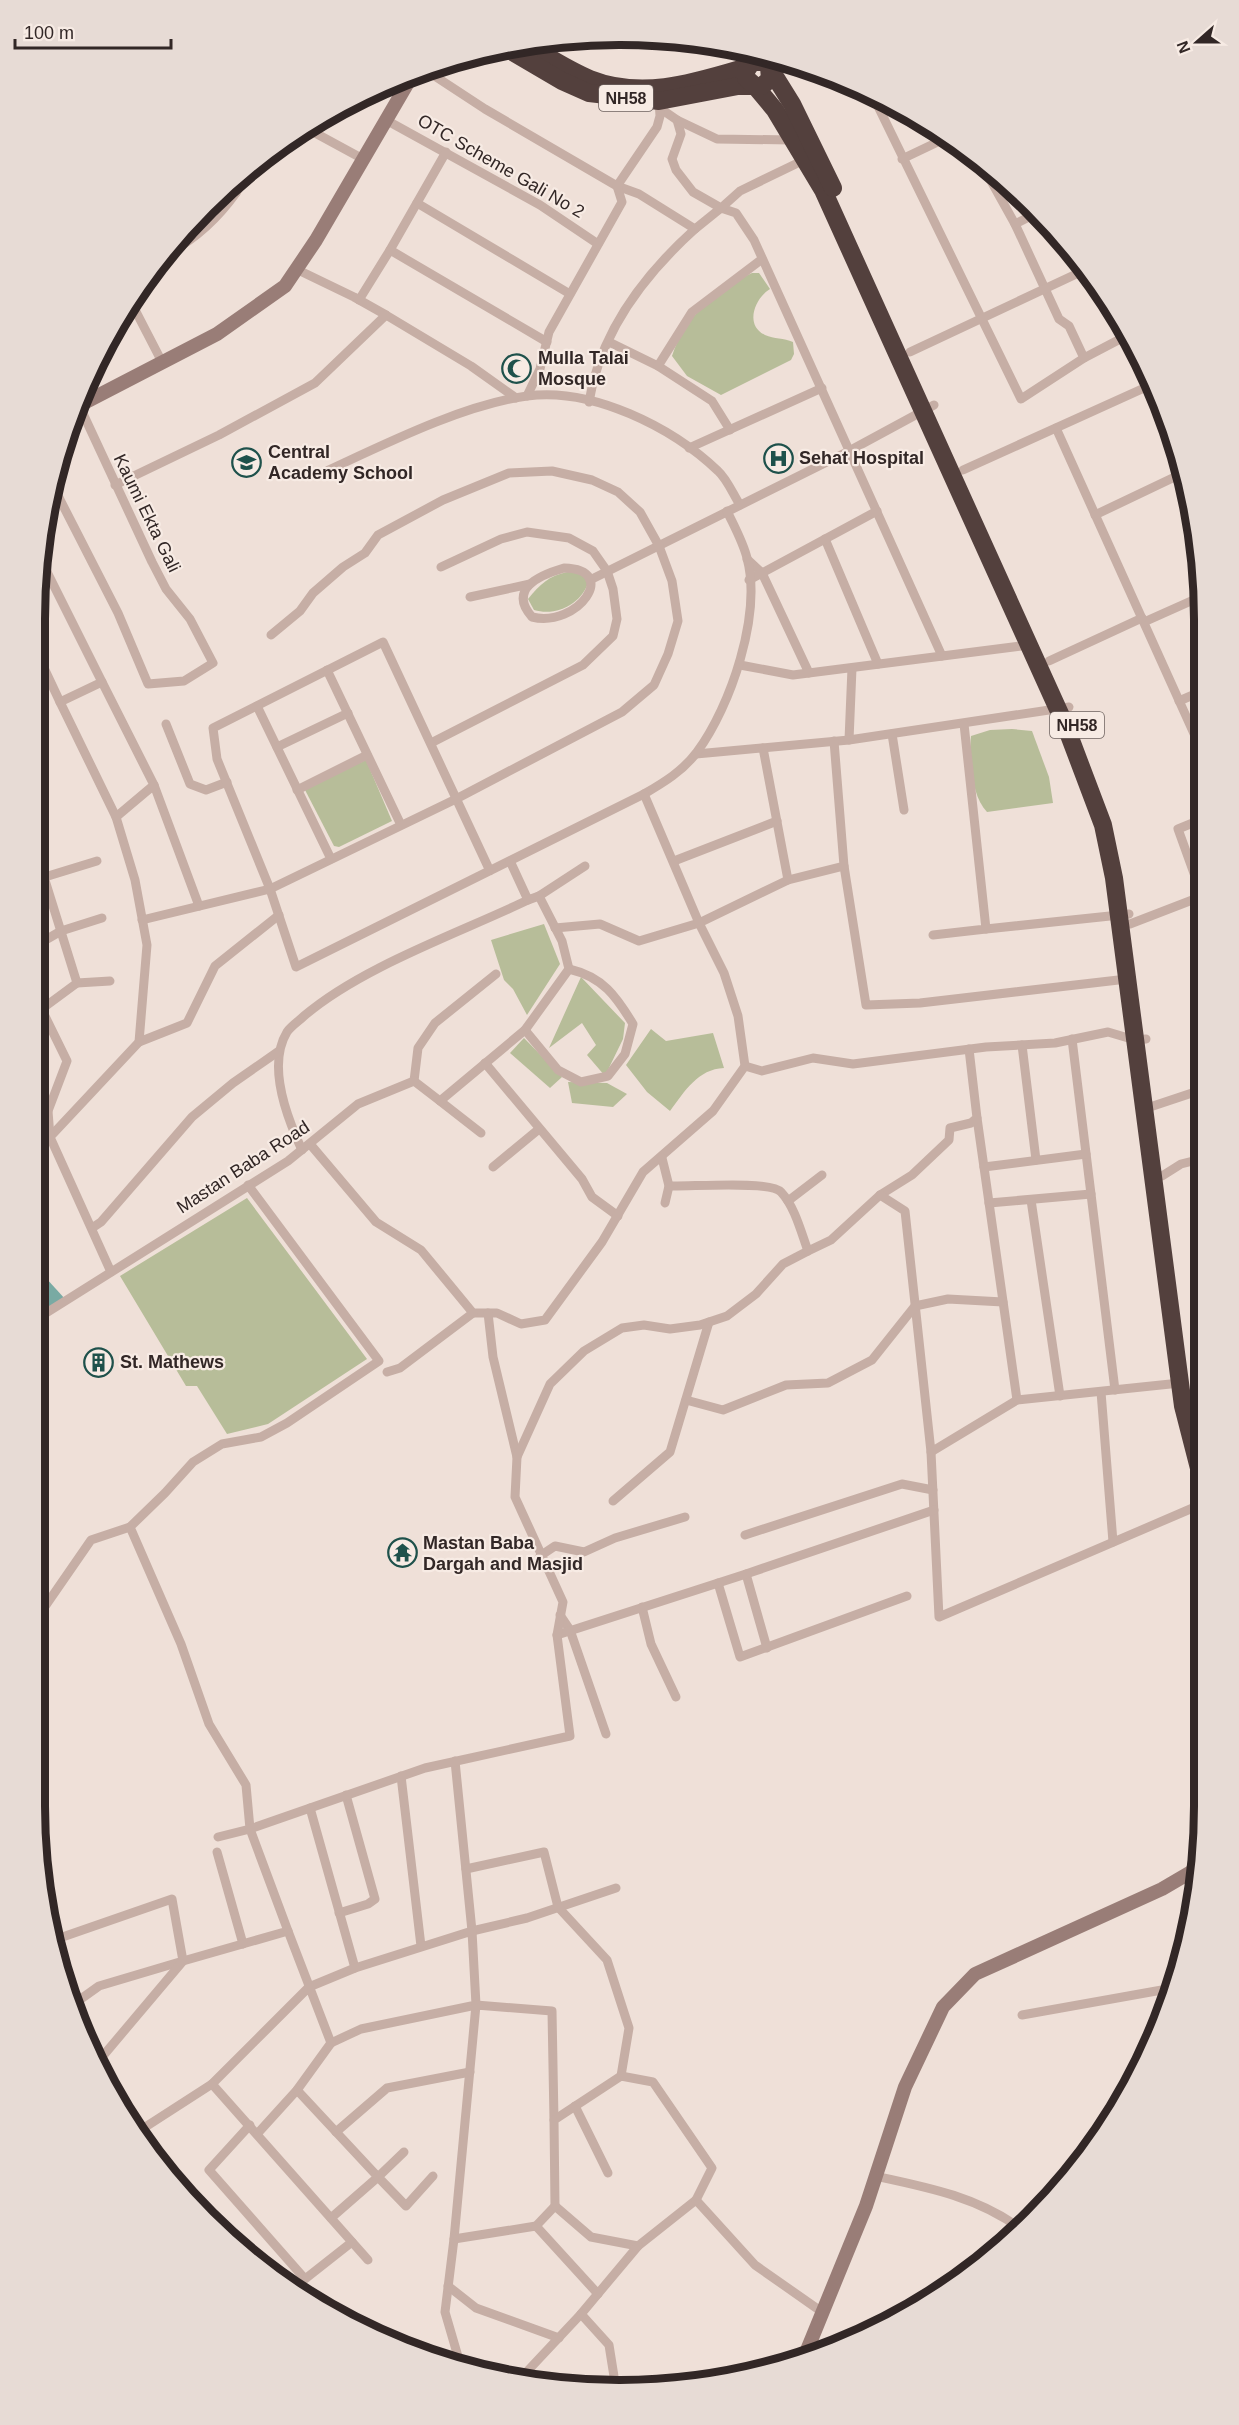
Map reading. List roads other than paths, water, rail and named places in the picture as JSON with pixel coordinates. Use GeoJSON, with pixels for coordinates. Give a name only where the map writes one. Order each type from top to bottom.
{"type":"FeatureCollection","features":[{"type":"Feature","properties":{"kind":"highway","name":"NH58"},"geometry":{"type":"LineString","coordinates":[[539,51],[593,80],[646,90],[659,95],[706,81],[746,60]]}},
{"type":"Feature","properties":{"kind":"highway","name":"NH58"},"geometry":{"type":"LineString","coordinates":[[517,54],[562,81],[589,93],[659,95],[755,86]]}},
{"type":"Feature","properties":{"kind":"highway","name":"NH58"},"geometry":{"type":"LineString","coordinates":[[747,60],[746,78],[775,110],[823,190],[929,408],[963,470],[1049,661],[1064,708],[1113,823],[1125,876],[1127,979],[1154,1106],[1194,1404]]}},
{"type":"Feature","properties":{"kind":"highway"},"geometry":{"type":"LineString","coordinates":[[755,86],[767,83],[771,74],[770,66]]}},
{"type":"Feature","properties":{"kind":"highway","name":"NH58"},"geometry":{"type":"LineString","coordinates":[[774,67],[910,352],[929,408],[1029,645],[1064,708]]}},
{"type":"Feature","properties":{"kind":"highway","name":"NH58"},"geometry":{"type":"LineString","coordinates":[[1126,918],[1180,1383],[1194,1445]]}},
{"type":"Feature","properties":{"kind":"street"},"geometry":{"type":"LineString","coordinates":[[434,75],[485,109],[617,186],[639,194],[694,229]]}},
{"type":"Feature","properties":{"kind":"street"},"geometry":{"type":"LineString","coordinates":[[89,400],[217,334],[285,286],[405,87]]}},
{"type":"Feature","properties":{"kind":"street"},"geometry":{"type":"LineString","coordinates":[[659,95],[664,111],[677,120],[717,139],[792,140]]}},
{"type":"Feature","properties":{"kind":"street"},"geometry":{"type":"LineString","coordinates":[[617,186],[657,127],[659,95]]}},
{"type":"Feature","properties":{"kind":"street"},"geometry":{"type":"LineString","coordinates":[[877,106],[1022,399],[1084,358],[1121,339]]}},
{"type":"Feature","properties":{"kind":"street","name":"OTC Scheme Gali No 2"},"geometry":{"type":"LineString","coordinates":[[386,120],[446,152],[495,183],[540,205],[598,244]]}},
{"type":"Feature","properties":{"kind":"street"},"geometry":{"type":"LineString","coordinates":[[677,120],[681,134],[672,159],[675,170],[693,192],[721,208],[736,213],[754,240],[942,656]]}},
{"type":"Feature","properties":{"kind":"street"},"geometry":{"type":"LineString","coordinates":[[315,133],[363,159]]}},
{"type":"Feature","properties":{"kind":"street"},"geometry":{"type":"LineString","coordinates":[[902,159],[938,141]]}},
{"type":"Feature","properties":{"kind":"street"},"geometry":{"type":"LineString","coordinates":[[359,300],[446,152]]}},
{"type":"Feature","properties":{"kind":"street"},"geometry":{"type":"LineString","coordinates":[[589,402],[609,342],[631,300],[647,277],[694,229],[740,191],[804,160]]}},
{"type":"Feature","properties":{"kind":"street"},"geometry":{"type":"LineString","coordinates":[[992,183],[1015,224],[1059,319],[1069,326],[1084,358]]}},
{"type":"Feature","properties":{"kind":"street"},"geometry":{"type":"LineString","coordinates":[[527,396],[540,369],[549,332],[622,201],[617,186]]}},
{"type":"Feature","properties":{"kind":"street"},"geometry":{"type":"LineString","coordinates":[[187,242],[200,235],[236,193]]}},
{"type":"Feature","properties":{"kind":"street"},"geometry":{"type":"LineString","coordinates":[[417,203],[570,294]]}},
{"type":"Feature","properties":{"kind":"street"},"geometry":{"type":"LineString","coordinates":[[1015,224],[1029,217]]}},
{"type":"Feature","properties":{"kind":"street"},"geometry":{"type":"LineString","coordinates":[[390,250],[547,342]]}},
{"type":"Feature","properties":{"kind":"street"},"geometry":{"type":"LineString","coordinates":[[658,366],[692,312],[762,259]]}},
{"type":"Feature","properties":{"kind":"street"},"geometry":{"type":"LineString","coordinates":[[296,269],[386,315],[471,366],[516,399]]}},
{"type":"Feature","properties":{"kind":"street"},"geometry":{"type":"LineString","coordinates":[[910,352],[1078,273]]}},
{"type":"Feature","properties":{"kind":"street"},"geometry":{"type":"LineString","coordinates":[[135,311],[162,362]]}},
{"type":"Feature","properties":{"kind":"street"},"geometry":{"type":"LineString","coordinates":[[115,485],[219,435],[315,383],[386,315]]}},
{"type":"Feature","properties":{"kind":"street"},"geometry":{"type":"LineString","coordinates":[[609,342],[658,366],[712,401],[730,430]]}},
{"type":"Feature","properties":{"kind":"street"},"geometry":{"type":"LineString","coordinates":[[689,448],[822,388]]}},
{"type":"Feature","properties":{"kind":"street"},"geometry":{"type":"LineString","coordinates":[[963,470],[1145,388]]}},
{"type":"Feature","properties":{"kind":"street"},"geometry":{"type":"LineString","coordinates":[[318,475],[411,433],[469,412],[527,396],[553,394],[615,407],[666,430],[719,472],[740,505]]}},
{"type":"Feature","properties":{"kind":"street"},"geometry":{"type":"LineString","coordinates":[[590,580],[849,451],[929,408]]}},
{"type":"Feature","properties":{"kind":"street","name":"Kaumi Ekta Gali"},"geometry":{"type":"LineString","coordinates":[[59,498],[129,640],[148,684],[184,681],[213,663],[190,619],[166,590],[83,416]]}},
{"type":"Feature","properties":{"kind":"street"},"geometry":{"type":"LineString","coordinates":[[1056,428],[1194,734]]}},
{"type":"Feature","properties":{"kind":"street"},"geometry":{"type":"LineString","coordinates":[[142,920],[270,889],[456,799],[622,712],[654,685],[668,654],[678,621],[672,581],[659,546],[640,512],[618,492],[592,480],[552,471],[509,473],[443,500],[378,535],[365,554],[321,587],[300,611],[271,635]]}},
{"type":"Feature","properties":{"kind":"street"},"geometry":{"type":"LineString","coordinates":[[1095,514],[1175,477]]}},
{"type":"Feature","properties":{"kind":"street"},"geometry":{"type":"LineString","coordinates":[[749,580],[877,511]]}},
{"type":"Feature","properties":{"kind":"street"},"geometry":{"type":"LineString","coordinates":[[490,871],[383,642],[213,728],[217,759],[270,889],[296,967],[490,871],[644,794],[668,781],[696,754],[715,724],[740,665],[750,614],[747,559],[727,512]]}},
{"type":"Feature","properties":{"kind":"street"},"geometry":{"type":"LineString","coordinates":[[431,744],[583,665],[606,646],[613,636],[617,619],[614,589],[608,571],[593,551],[569,538],[527,532],[501,539],[441,567]]}},
{"type":"Feature","properties":{"kind":"street"},"geometry":{"type":"LineString","coordinates":[[825,539],[878,664]]}},
{"type":"Feature","properties":{"kind":"street"},"geometry":{"type":"LineString","coordinates":[[747,559],[762,573],[809,673]]}},
{"type":"Feature","properties":{"kind":"street"},"geometry":{"type":"LineString","coordinates":[[564,568],[578,568],[585,572],[590,580],[591,589],[584,601],[560,618],[532,617],[523,608],[523,595],[530,584],[544,574],[564,568]]}},
{"type":"Feature","properties":{"kind":"street"},"geometry":{"type":"LineString","coordinates":[[47,572],[154,785],[199,906]]}},
{"type":"Feature","properties":{"kind":"street"},"geometry":{"type":"LineString","coordinates":[[470,597],[530,584]]}},
{"type":"Feature","properties":{"kind":"street"},"geometry":{"type":"LineString","coordinates":[[1049,661],[1193,600]]}},
{"type":"Feature","properties":{"kind":"street"},"geometry":{"type":"LineString","coordinates":[[740,665],[793,675],[1029,645]]}},
{"type":"Feature","properties":{"kind":"street"},"geometry":{"type":"LineString","coordinates":[[849,740],[852,668]]}},
{"type":"Feature","properties":{"kind":"street"},"geometry":{"type":"LineString","coordinates":[[45,670],[116,817],[135,880],[147,945],[139,1042]]}},
{"type":"Feature","properties":{"kind":"street"},"geometry":{"type":"LineString","coordinates":[[327,670],[401,825]]}},
{"type":"Feature","properties":{"kind":"street"},"geometry":{"type":"LineString","coordinates":[[60,702],[102,682]]}},
{"type":"Feature","properties":{"kind":"street"},"geometry":{"type":"LineString","coordinates":[[1179,701],[1194,695]]}},
{"type":"Feature","properties":{"kind":"street"},"geometry":{"type":"LineString","coordinates":[[257,706],[331,859]]}},
{"type":"Feature","properties":{"kind":"street"},"geometry":{"type":"LineString","coordinates":[[696,754],[849,740],[1064,708]]}},
{"type":"Feature","properties":{"kind":"street"},"geometry":{"type":"LineString","coordinates":[[277,747],[348,712]]}},
{"type":"Feature","properties":{"kind":"street"},"geometry":{"type":"LineString","coordinates":[[166,724],[190,784],[206,790],[227,782]]}},
{"type":"Feature","properties":{"kind":"street"},"geometry":{"type":"LineString","coordinates":[[964,724],[986,929]]}},
{"type":"Feature","properties":{"kind":"street"},"geometry":{"type":"LineString","coordinates":[[892,734],[904,810]]}},
{"type":"Feature","properties":{"kind":"street"},"geometry":{"type":"LineString","coordinates":[[834,741],[844,866],[866,1005],[920,1003],[1127,979]]}},
{"type":"Feature","properties":{"kind":"street"},"geometry":{"type":"LineString","coordinates":[[763,748],[788,880]]}},
{"type":"Feature","properties":{"kind":"street"},"geometry":{"type":"LineString","coordinates":[[297,790],[367,755]]}},
{"type":"Feature","properties":{"kind":"street"},"geometry":{"type":"LineString","coordinates":[[116,817],[154,785]]}},
{"type":"Feature","properties":{"kind":"street"},"geometry":{"type":"LineString","coordinates":[[387,1372],[400,1368],[473,1313],[497,1313],[521,1324],[545,1320],[618,1216],[643,1172],[714,1112],[745,1066],[738,1016],[724,973],[699,923],[644,794]]}},
{"type":"Feature","properties":{"kind":"street"},"geometry":{"type":"LineString","coordinates":[[674,861],[777,820]]}},
{"type":"Feature","properties":{"kind":"street"},"geometry":{"type":"LineString","coordinates":[[1194,822],[1178,829],[1194,873]]}},
{"type":"Feature","properties":{"kind":"street"},"geometry":{"type":"LineString","coordinates":[[45,877],[97,861]]}},
{"type":"Feature","properties":{"kind":"street"},"geometry":{"type":"LineString","coordinates":[[510,861],[528,900]]}},
{"type":"Feature","properties":{"kind":"street"},"geometry":{"type":"LineString","coordinates":[[473,1313],[421,1250],[376,1222],[306,1147],[281,1095],[279,1051],[288,1030],[314,1008],[364,976],[539,896],[585,866]]}},
{"type":"Feature","properties":{"kind":"street"},"geometry":{"type":"LineString","coordinates":[[555,927],[600,924],[639,940],[699,923],[788,880],[844,866]]}},
{"type":"Feature","properties":{"kind":"street"},"geometry":{"type":"LineString","coordinates":[[45,891],[61,931],[77,983]]}},
{"type":"Feature","properties":{"kind":"street"},"geometry":{"type":"LineString","coordinates":[[440,1101],[525,1030],[569,969],[562,941],[539,896]]}},
{"type":"Feature","properties":{"kind":"street"},"geometry":{"type":"LineString","coordinates":[[933,935],[1126,918],[1194,899]]}},
{"type":"Feature","properties":{"kind":"street"},"geometry":{"type":"LineString","coordinates":[[50,1137],[139,1042],[188,1023],[215,966],[279,915]]}},
{"type":"Feature","properties":{"kind":"street"},"geometry":{"type":"LineString","coordinates":[[45,940],[61,931],[102,918]]}},
{"type":"Feature","properties":{"kind":"street"},"geometry":{"type":"LineString","coordinates":[[525,1030],[558,1070],[581,1082],[608,1076],[625,1054],[633,1024],[617,996],[588,973],[569,969]]}},
{"type":"Feature","properties":{"kind":"street"},"geometry":{"type":"LineString","coordinates":[[481,1133],[414,1081],[418,1048],[435,1023],[496,974]]}},
{"type":"Feature","properties":{"kind":"street"},"geometry":{"type":"LineString","coordinates":[[45,1007],[77,983],[110,981]]}},
{"type":"Feature","properties":{"kind":"street"},"geometry":{"type":"LineString","coordinates":[[45,1022],[67,1061],[48,1111],[50,1137],[111,1272]]}},
{"type":"Feature","properties":{"kind":"street"},"geometry":{"type":"LineString","coordinates":[[745,1066],[762,1071],[813,1058],[853,1064],[1072,1039],[1108,1032],[1140,1039]]}},
{"type":"Feature","properties":{"kind":"street"},"geometry":{"type":"LineString","coordinates":[[1072,1039],[1115,1390]]}},
{"type":"Feature","properties":{"kind":"street"},"geometry":{"type":"LineString","coordinates":[[1022,1045],[1036,1160]]}},
{"type":"Feature","properties":{"kind":"street"},"geometry":{"type":"LineString","coordinates":[[969,1049],[1017,1400]]}},
{"type":"Feature","properties":{"kind":"street"},"geometry":{"type":"LineString","coordinates":[[92,1228],[101,1222],[192,1117],[233,1083],[279,1051]]}},
{"type":"Feature","properties":{"kind":"street"},"geometry":{"type":"LineString","coordinates":[[485,1063],[582,1179],[592,1197],[618,1216]]}},
{"type":"Feature","properties":{"kind":"street","name":"Mastan Baba Road"},"geometry":{"type":"LineString","coordinates":[[45,1314],[306,1147],[358,1104],[414,1081]]}},
{"type":"Feature","properties":{"kind":"street"},"geometry":{"type":"LineString","coordinates":[[1154,1106],[1194,1092]]}},
{"type":"Feature","properties":{"kind":"street"},"geometry":{"type":"LineString","coordinates":[[45,1108],[48,1111]]}},
{"type":"Feature","properties":{"kind":"street"},"geometry":{"type":"LineString","coordinates":[[517,1457],[550,1384],[584,1352],[622,1328],[644,1325],[670,1329],[709,1322],[727,1316],[756,1294],[783,1264],[831,1240],[880,1195],[912,1174],[950,1140],[950,1128],[970,1123],[977,1118]]}},
{"type":"Feature","properties":{"kind":"street"},"geometry":{"type":"LineString","coordinates":[[493,1167],[539,1129]]}},
{"type":"Feature","properties":{"kind":"street"},"geometry":{"type":"LineString","coordinates":[[984,1167],[1086,1154]]}},
{"type":"Feature","properties":{"kind":"street"},"geometry":{"type":"LineString","coordinates":[[662,1158],[669,1186],[665,1203]]}},
{"type":"Feature","properties":{"kind":"street"},"geometry":{"type":"LineString","coordinates":[[1162,1176],[1181,1164],[1194,1161]]}},
{"type":"Feature","properties":{"kind":"street"},"geometry":{"type":"LineString","coordinates":[[788,1201],[822,1175]]}},
{"type":"Feature","properties":{"kind":"street"},"geometry":{"type":"LineString","coordinates":[[45,1608],[91,1540],[130,1527],[165,1493],[192,1462],[222,1444],[261,1437],[287,1423],[379,1361],[248,1185]]}},
{"type":"Feature","properties":{"kind":"street"},"geometry":{"type":"LineString","coordinates":[[669,1186],[761,1185],[778,1189],[788,1201],[808,1251]]}},
{"type":"Feature","properties":{"kind":"street"},"geometry":{"type":"LineString","coordinates":[[989,1203],[1091,1194]]}},
{"type":"Feature","properties":{"kind":"street"},"geometry":{"type":"LineString","coordinates":[[880,1195],[905,1211],[931,1452],[939,1617],[1194,1507]]}},
{"type":"Feature","properties":{"kind":"street"},"geometry":{"type":"LineString","coordinates":[[1031,1200],[1060,1396]]}},
{"type":"Feature","properties":{"kind":"street"},"geometry":{"type":"LineString","coordinates":[[686,1400],[723,1410],[786,1385],[828,1383],[872,1360],[915,1306],[948,1299],[1003,1302]]}},
{"type":"Feature","properties":{"kind":"street"},"geometry":{"type":"LineString","coordinates":[[218,1837],[250,1829],[401,1776],[455,1761],[570,1736],[557,1635],[562,1602],[515,1497],[517,1457],[493,1356],[488,1313]]}},
{"type":"Feature","properties":{"kind":"street"},"geometry":{"type":"LineString","coordinates":[[613,1501],[670,1452],[709,1322]]}},
{"type":"Feature","properties":{"kind":"street"},"geometry":{"type":"LineString","coordinates":[[931,1452],[1017,1400],[1180,1383]]}},
{"type":"Feature","properties":{"kind":"street"},"geometry":{"type":"LineString","coordinates":[[1101,1392],[1113,1542]]}},
{"type":"Feature","properties":{"kind":"street"},"geometry":{"type":"LineString","coordinates":[[745,1535],[902,1484],[933,1490]]}},
{"type":"Feature","properties":{"kind":"street"},"geometry":{"type":"LineString","coordinates":[[557,1635],[934,1510]]}},
{"type":"Feature","properties":{"kind":"street"},"geometry":{"type":"LineString","coordinates":[[540,1556],[555,1546],[584,1552],[615,1538],[685,1517]]}},
{"type":"Feature","properties":{"kind":"street"},"geometry":{"type":"LineString","coordinates":[[130,1527],[181,1644],[209,1724],[246,1785],[250,1829],[331,2043]]}},
{"type":"Feature","properties":{"kind":"street"},"geometry":{"type":"LineString","coordinates":[[746,1574],[766,1648]]}},
{"type":"Feature","properties":{"kind":"street"},"geometry":{"type":"LineString","coordinates":[[718,1583],[740,1657],[907,1596]]}},
{"type":"Feature","properties":{"kind":"street"},"geometry":{"type":"LineString","coordinates":[[642,1607],[651,1644],[676,1697]]}},
{"type":"Feature","properties":{"kind":"street"},"geometry":{"type":"LineString","coordinates":[[560,1615],[570,1630],[606,1734]]}},
{"type":"Feature","properties":{"kind":"street"},"geometry":{"type":"LineString","coordinates":[[455,1761],[472,1931],[476,2005],[445,2312],[458,2356]]}},
{"type":"Feature","properties":{"kind":"street"},"geometry":{"type":"LineString","coordinates":[[401,1776],[421,1946]]}},
{"type":"Feature","properties":{"kind":"street"},"geometry":{"type":"LineString","coordinates":[[339,1913],[368,1904],[375,1899],[346,1796]]}},
{"type":"Feature","properties":{"kind":"street"},"geometry":{"type":"LineString","coordinates":[[310,1808],[355,1968]]}},
{"type":"Feature","properties":{"kind":"street"},"geometry":{"type":"LineString","coordinates":[[217,1852],[243,1944]]}},
{"type":"Feature","properties":{"kind":"street"},"geometry":{"type":"LineString","coordinates":[[466,1869],[544,1852],[558,1907],[607,1960],[629,2028],[621,2076]]}},
{"type":"Feature","properties":{"kind":"street"},"geometry":{"type":"LineString","coordinates":[[808,2349],[875,2176],[905,2087],[943,2007],[975,1974],[1162,1889],[1190,1873]]}},
{"type":"Feature","properties":{"kind":"street"},"geometry":{"type":"LineString","coordinates":[[144,2128],[212,2084],[309,1987],[355,1968],[421,1946],[616,1888]]}},
{"type":"Feature","properties":{"kind":"street"},"geometry":{"type":"LineString","coordinates":[[61,1938],[172,1899],[183,1961]]}},
{"type":"Feature","properties":{"kind":"street"},"geometry":{"type":"LineString","coordinates":[[79,2000],[99,1986],[288,1931]]}},
{"type":"Feature","properties":{"kind":"street"},"geometry":{"type":"LineString","coordinates":[[102,2056],[183,1961]]}},
{"type":"Feature","properties":{"kind":"street"},"geometry":{"type":"LineString","coordinates":[[1022,2015],[1164,1990]]}},
{"type":"Feature","properties":{"kind":"street"},"geometry":{"type":"LineString","coordinates":[[258,2133],[297,2090],[331,2043],[362,2029],[476,2005],[552,2011],[555,2206],[536,2226],[454,2239]]}},
{"type":"Feature","properties":{"kind":"street"},"geometry":{"type":"LineString","coordinates":[[336,2132],[387,2088],[470,2072]]}},
{"type":"Feature","properties":{"kind":"street"},"geometry":{"type":"LineString","coordinates":[[527,2372],[581,2314],[638,2246],[696,2200],[712,2168],[653,2082],[621,2076],[554,2120]]}},
{"type":"Feature","properties":{"kind":"street"},"geometry":{"type":"LineString","coordinates":[[212,2084],[258,2133],[368,2260]]}},
{"type":"Feature","properties":{"kind":"street"},"geometry":{"type":"LineString","coordinates":[[297,2090],[406,2206],[433,2176]]}},
{"type":"Feature","properties":{"kind":"street"},"geometry":{"type":"LineString","coordinates":[[575,2106],[608,2173]]}},
{"type":"Feature","properties":{"kind":"street"},"geometry":{"type":"LineString","coordinates":[[250,2125],[209,2170],[304,2278],[352,2242]]}},
{"type":"Feature","properties":{"kind":"street"},"geometry":{"type":"LineString","coordinates":[[331,2218],[404,2152]]}},
{"type":"Feature","properties":{"kind":"street"},"geometry":{"type":"LineString","coordinates":[[875,2176],[951,2192],[1004,2216],[1014,2223]]}},
{"type":"Feature","properties":{"kind":"street"},"geometry":{"type":"LineString","coordinates":[[696,2200],[755,2265],[822,2312]]}},
{"type":"Feature","properties":{"kind":"street"},"geometry":{"type":"LineString","coordinates":[[555,2206],[591,2237],[638,2246]]}},
{"type":"Feature","properties":{"kind":"street"},"geometry":{"type":"LineString","coordinates":[[536,2226],[598,2294]]}},
{"type":"Feature","properties":{"kind":"street"},"geometry":{"type":"LineString","coordinates":[[448,2286],[476,2308],[559,2338]]}},
{"type":"Feature","properties":{"kind":"street"},"geometry":{"type":"LineString","coordinates":[[581,2314],[609,2345],[615,2380]]}},
{"type":"Feature","properties":{"kind":"water"},"geometry":{"type":"Polygon","coordinates":[[[45,1277],[66,1300],[45,1314],[45,1277]]]}},
{"type":"Feature","properties":{"kind":"place","name":"Mulla Talai Mosque"},"geometry":{"type":"Point","coordinates":[517,368]}},
{"type":"Feature","properties":{"kind":"place","name":"Sehat Hospital"},"geometry":{"type":"Point","coordinates":[778,458]}},
{"type":"Feature","properties":{"kind":"place","name":"Central Academy School"},"geometry":{"type":"Point","coordinates":[247,462]}},
{"type":"Feature","properties":{"kind":"place","name":"St. Mathews"},"geometry":{"type":"Point","coordinates":[99,1362]}},
{"type":"Feature","properties":{"kind":"place","name":"Mastan Baba Dargah and Masjid"},"geometry":{"type":"Point","coordinates":[402,1553]}}]}
